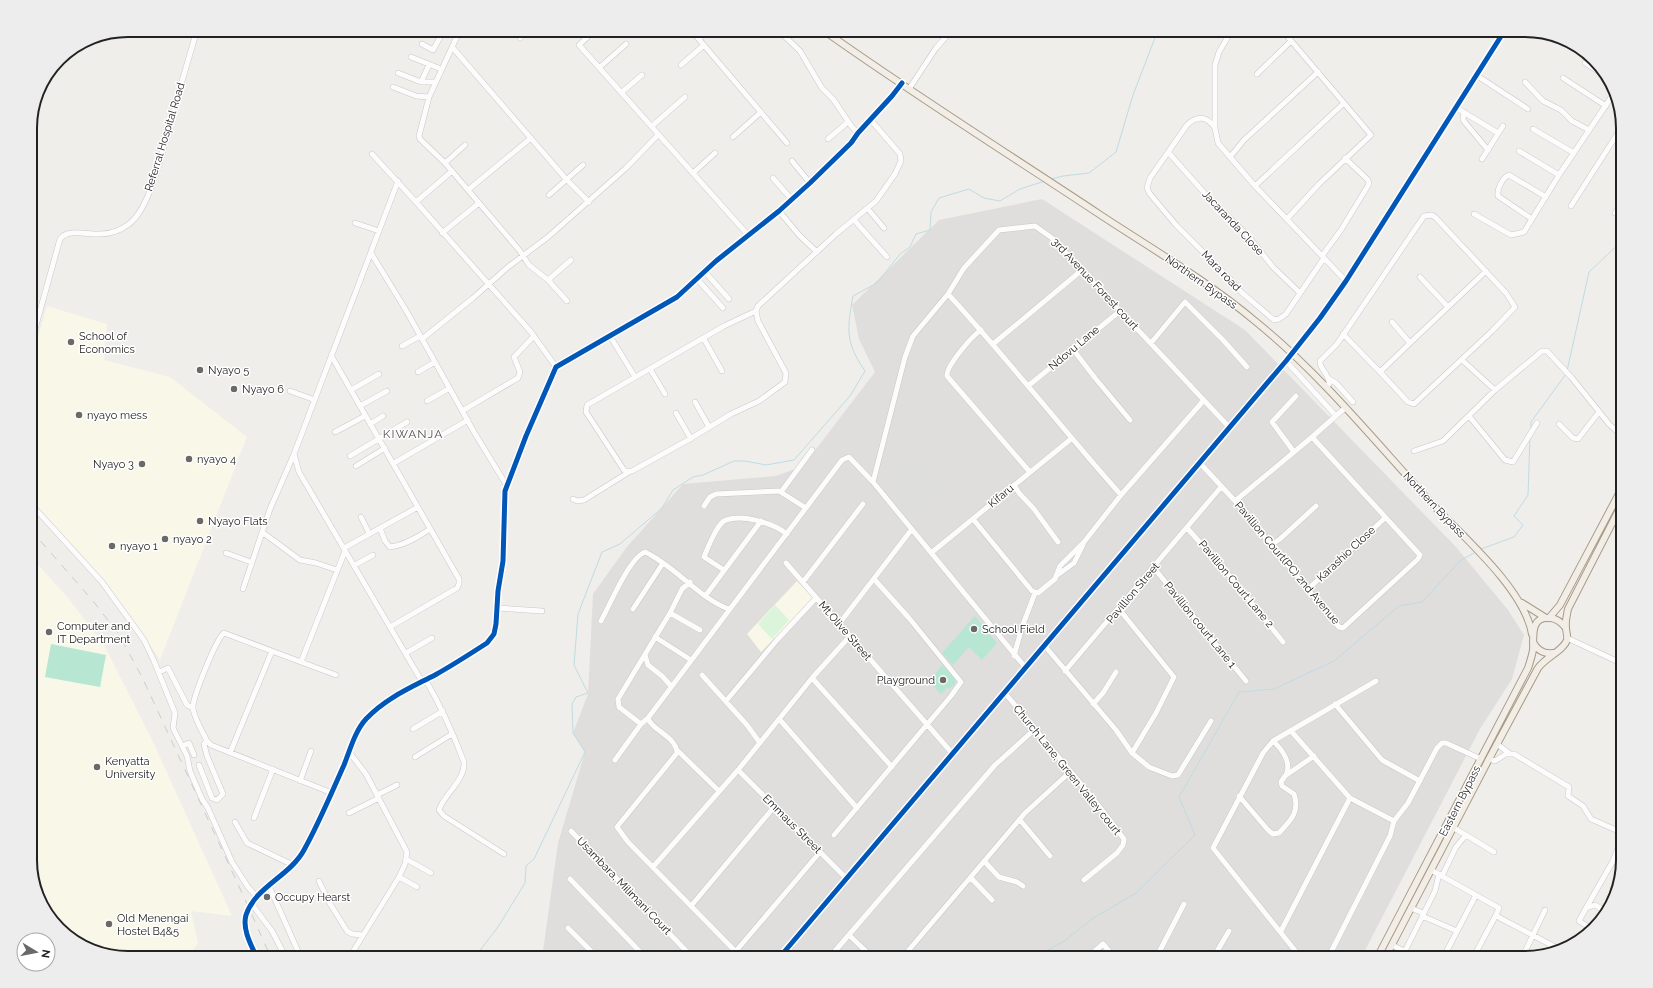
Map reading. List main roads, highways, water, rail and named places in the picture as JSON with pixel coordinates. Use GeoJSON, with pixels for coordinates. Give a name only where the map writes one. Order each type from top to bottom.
{"type":"FeatureCollection","features":[{"type":"Feature","properties":{"kind":"main road","name":"Northern Bypass"},"geometry":{"type":"LineString","coordinates":[[833,37],[909,89],[1043,176],[1227,299],[1292,353],[1327,386],[1345,408],[1409,478],[1480,553],[1521,602]]}},
{"type":"Feature","properties":{"kind":"main road"},"geometry":{"type":"LineString","coordinates":[[1532,634],[1537,624],[1548,618],[1560,605],[1616,499]]}},
{"type":"Feature","properties":{"kind":"main road"},"geometry":{"type":"LineString","coordinates":[[1566,628],[1566,620],[1571,603],[1616,516]]}},
{"type":"Feature","properties":{"kind":"main road"},"geometry":{"type":"LineString","coordinates":[[1521,602],[1548,618],[1559,621],[1566,628]]}},
{"type":"Feature","properties":{"kind":"main road","name":"Eastern Bypass"},"geometry":{"type":"LineString","coordinates":[[1381,951],[1528,668],[1532,658],[1533,641],[1526,613],[1521,602]]}},
{"type":"Feature","properties":{"kind":"main road","name":"Eastern Bypass"},"geometry":{"type":"LineString","coordinates":[[1389,951],[1454,828],[1488,759],[1538,668],[1553,653],[1563,648],[1567,638],[1566,628]]}},
{"type":"Feature","properties":{"kind":"main road"},"geometry":{"type":"LineString","coordinates":[[1533,641],[1538,649],[1545,653],[1553,653]]}},
{"type":"Feature","properties":{"kind":"waterway"},"geometry":{"type":"LineString","coordinates":[[1052,179],[1063,176],[1089,173],[1116,152],[1133,95],[1155,37]]}},
{"type":"Feature","properties":{"kind":"waterway"},"geometry":{"type":"LineString","coordinates":[[479,951],[498,927],[525,883],[526,866],[534,859],[585,752],[573,733],[572,704],[576,697],[588,693],[574,665],[578,614],[602,552],[620,544],[662,508],[673,490],[693,477],[703,475],[734,461],[745,461],[766,465],[794,460],[850,396],[865,371],[858,361],[849,335],[853,296],[877,283],[900,254],[910,247],[916,234],[930,230],[931,212],[939,198],[969,189],[984,198],[1000,201],[1020,189],[1045,181]]}},
{"type":"Feature","properties":{"kind":"waterway"},"geometry":{"type":"LineString","coordinates":[[1567,371],[1589,272],[1616,247]]}},
{"type":"Feature","properties":{"kind":"waterway"},"geometry":{"type":"LineString","coordinates":[[1531,429],[1531,422],[1566,374]]}},
{"type":"Feature","properties":{"kind":"waterway"},"geometry":{"type":"LineString","coordinates":[[1481,549],[1514,537],[1523,525],[1514,516],[1528,495],[1530,438]]}},
{"type":"Feature","properties":{"kind":"waterway"},"geometry":{"type":"LineString","coordinates":[[1046,951],[1063,942],[1092,919],[1136,893],[1195,835],[1179,797],[1239,692],[1274,689],[1334,661],[1399,606],[1422,602],[1461,560],[1476,552]]}},
{"type":"Feature","properties":{"kind":"railway"},"geometry":{"type":"LineString","coordinates":[[37,537],[93,601],[118,633],[142,677],[268,951]]}},
{"type":"Feature","properties":{"kind":"place","name":"School of Economics"},"geometry":{"type":"Point","coordinates":[71,342]}},
{"type":"Feature","properties":{"kind":"place","name":"Nyayo 5"},"geometry":{"type":"Point","coordinates":[200,370]}},
{"type":"Feature","properties":{"kind":"place","name":"Nyayo 6"},"geometry":{"type":"Point","coordinates":[234,389]}},
{"type":"Feature","properties":{"kind":"place","name":"nyayo mess"},"geometry":{"type":"Point","coordinates":[79,415]}},
{"type":"Feature","properties":{"kind":"place","name":"nyayo 4"},"geometry":{"type":"Point","coordinates":[189,459]}},
{"type":"Feature","properties":{"kind":"place","name":"Nyayo 3"},"geometry":{"type":"Point","coordinates":[142,464]}},
{"type":"Feature","properties":{"kind":"place","name":"Nyayo Flats"},"geometry":{"type":"Point","coordinates":[200,521]}},
{"type":"Feature","properties":{"kind":"place","name":"nyayo 2"},"geometry":{"type":"Point","coordinates":[165,539]}},
{"type":"Feature","properties":{"kind":"place","name":"nyayo 1"},"geometry":{"type":"Point","coordinates":[112,546]}},
{"type":"Feature","properties":{"kind":"place","name":"School Field"},"geometry":{"type":"Point","coordinates":[974,629]}},
{"type":"Feature","properties":{"kind":"place","name":"Computer and IT Department"},"geometry":{"type":"Point","coordinates":[49,632]}},
{"type":"Feature","properties":{"kind":"place","name":"Playground"},"geometry":{"type":"Point","coordinates":[943,680]}},
{"type":"Feature","properties":{"kind":"place","name":"Kenyatta University"},"geometry":{"type":"Point","coordinates":[97,767]}},
{"type":"Feature","properties":{"kind":"place","name":"Occupy Hearst"},"geometry":{"type":"Point","coordinates":[267,897]}},
{"type":"Feature","properties":{"kind":"place","name":"Old Menengai Hostel B4&5"},"geometry":{"type":"Point","coordinates":[109,924]}},
{"type":"Feature","properties":{"kind":"district","name":"KIWANJA"},"geometry":{"type":"Point","coordinates":[413,434]}}]}
